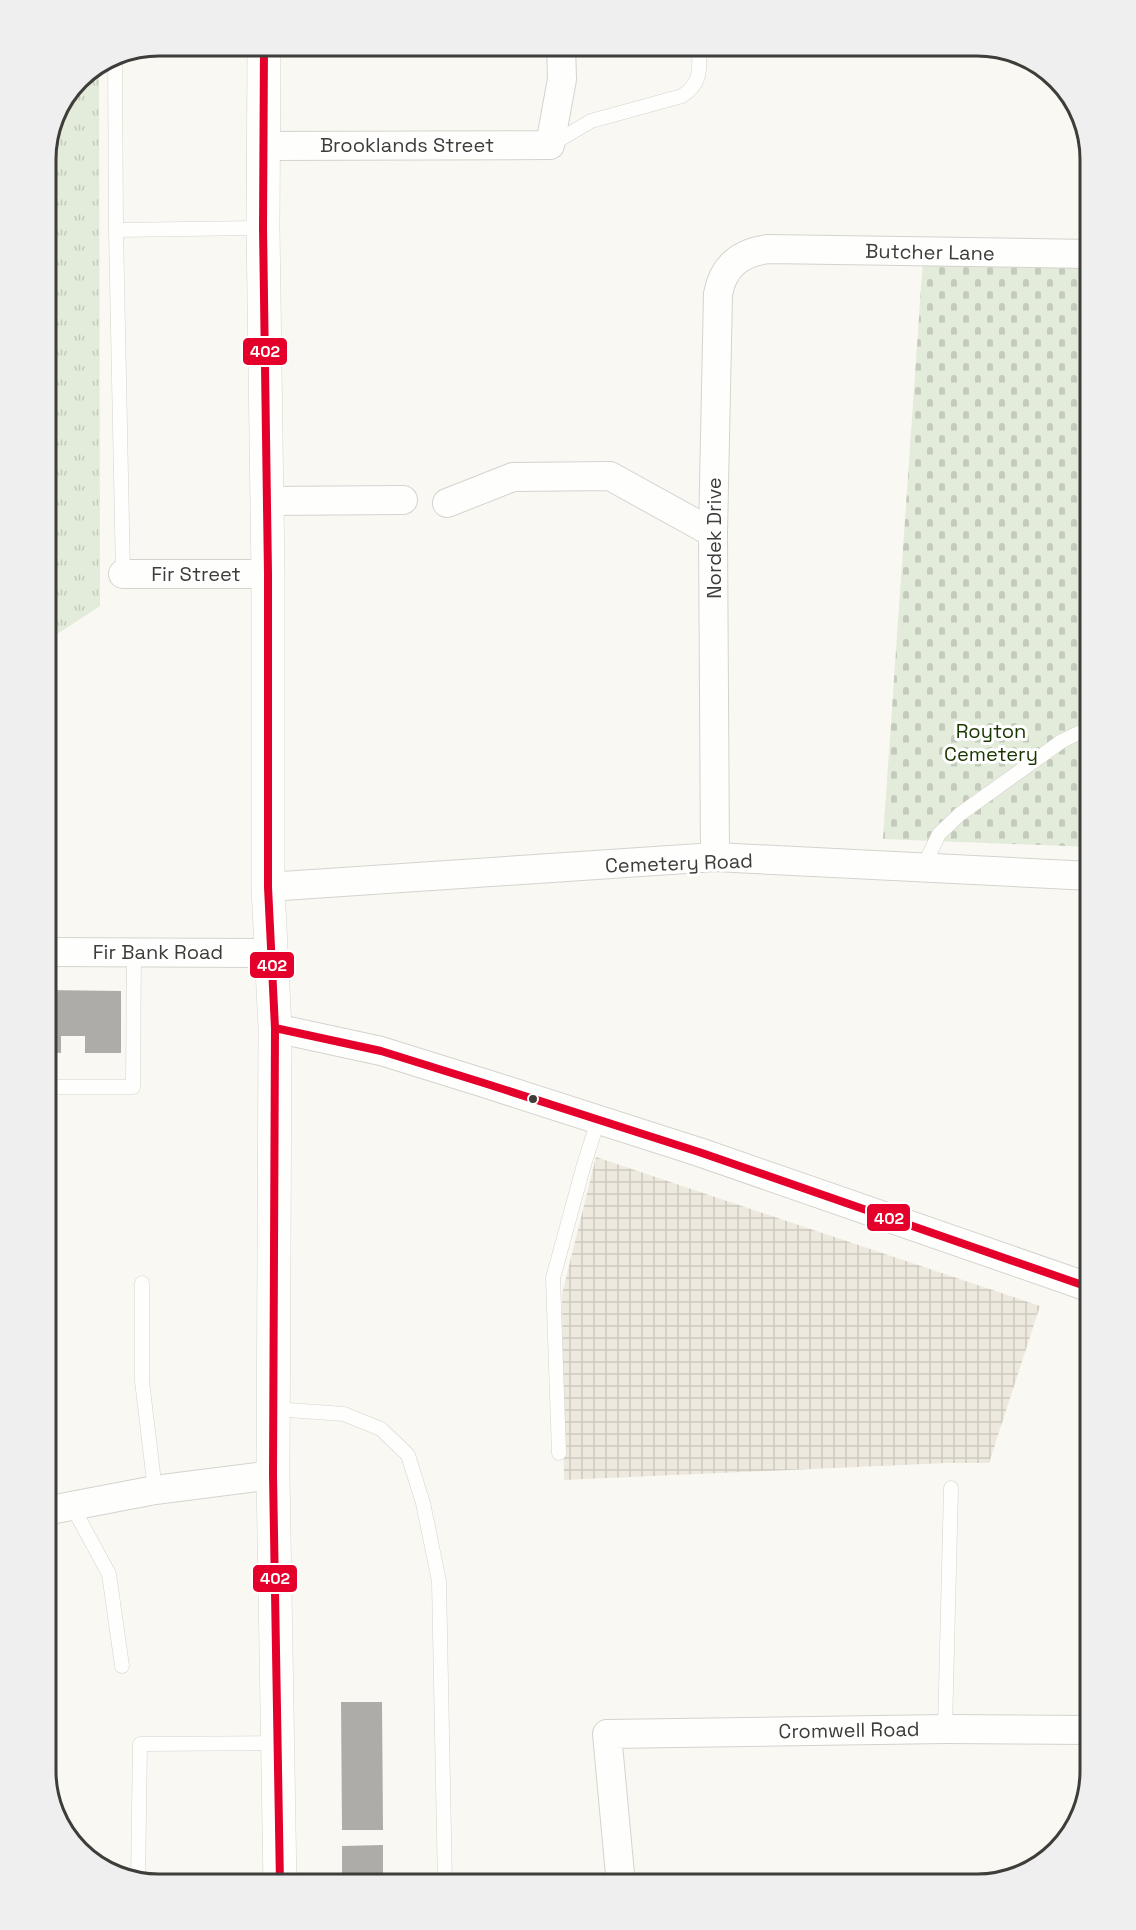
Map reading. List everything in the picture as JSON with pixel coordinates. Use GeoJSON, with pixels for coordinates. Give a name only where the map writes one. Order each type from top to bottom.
{"type":"FeatureCollection","features":[{"type":"Feature","properties":{"kind":"main road"},"geometry":{"type":"LineString","coordinates":[[264,56],[263,228],[268,574],[268,887],[276,1028],[273,1475],[280,1874]]}},
{"type":"Feature","properties":{"kind":"street"},"geometry":{"type":"LineString","coordinates":[[550,145],[562,79],[561,56]]}},
{"type":"Feature","properties":{"kind":"street","name":"Brooklands Street"},"geometry":{"type":"LineString","coordinates":[[265,146],[550,145]]}},
{"type":"Feature","properties":{"kind":"street","name":"Butcher Lane"},"geometry":{"type":"LineString","coordinates":[[769,249],[1080,254]]}},
{"type":"Feature","properties":{"kind":"street","name":"Nordek Drive"},"geometry":{"type":"LineString","coordinates":[[715,857],[713,533],[718,294],[720,283],[732,263],[756,250],[769,249]]}},
{"type":"Feature","properties":{"kind":"street"},"geometry":{"type":"LineString","coordinates":[[447,503],[513,477],[610,476],[713,533]]}},
{"type":"Feature","properties":{"kind":"street"},"geometry":{"type":"LineString","coordinates":[[267,501],[403,500]]}},
{"type":"Feature","properties":{"kind":"street","name":"Fir Street"},"geometry":{"type":"LineString","coordinates":[[123,574],[268,574]]}},
{"type":"Feature","properties":{"kind":"street","name":"Cemetery Road"},"geometry":{"type":"LineString","coordinates":[[268,887],[715,857],[1080,875]]}},
{"type":"Feature","properties":{"kind":"street","name":"Fir Bank Road"},"geometry":{"type":"LineString","coordinates":[[56,952],[271,953]]}},
{"type":"Feature","properties":{"kind":"street"},"geometry":{"type":"LineString","coordinates":[[276,1028],[381,1051],[598,1120],[710,1156],[1080,1284]]}},
{"type":"Feature","properties":{"kind":"street"},"geometry":{"type":"LineString","coordinates":[[59,1508],[155,1490],[273,1475]]}},
{"type":"Feature","properties":{"kind":"street","name":"Cromwell Road"},"geometry":{"type":"LineString","coordinates":[[620,1874],[607,1734],[945,1729],[1080,1730]]}},
{"type":"Feature","properties":{"kind":"lane"},"geometry":{"type":"LineString","coordinates":[[550,145],[591,122],[682,96],[699,80],[699,56]]}},
{"type":"Feature","properties":{"kind":"lane"},"geometry":{"type":"LineString","coordinates":[[115,65],[123,574]]}},
{"type":"Feature","properties":{"kind":"lane"},"geometry":{"type":"LineString","coordinates":[[116,230],[263,228]]}},
{"type":"Feature","properties":{"kind":"lane"},"geometry":{"type":"LineString","coordinates":[[923,868],[939,834],[960,814],[1062,741],[1080,732]]}},
{"type":"Feature","properties":{"kind":"lane"},"geometry":{"type":"LineString","coordinates":[[56,1087],[133,1087],[134,952]]}},
{"type":"Feature","properties":{"kind":"lane"},"geometry":{"type":"LineString","coordinates":[[559,1453],[553,1278],[598,1120]]}},
{"type":"Feature","properties":{"kind":"lane"},"geometry":{"type":"LineString","coordinates":[[142,1283],[142,1381],[155,1490]]}},
{"type":"Feature","properties":{"kind":"lane"},"geometry":{"type":"LineString","coordinates":[[274,1409],[344,1414],[381,1429],[408,1455],[423,1503],[439,1581],[445,1874]]}},
{"type":"Feature","properties":{"kind":"lane"},"geometry":{"type":"LineString","coordinates":[[945,1729],[951,1488]]}},
{"type":"Feature","properties":{"kind":"lane"},"geometry":{"type":"LineString","coordinates":[[59,1508],[109,1574],[122,1666]]}},
{"type":"Feature","properties":{"kind":"lane"},"geometry":{"type":"LineString","coordinates":[[138,1873],[140,1744],[277,1743]]}},
{"type":"Feature","properties":{"kind":"shaded area"},"geometry":{"type":"Polygon","coordinates":[[[596,1157],[1040,1306],[989,1463],[564,1480],[562,1294],[596,1157]]]}},
{"type":"Feature","properties":{"kind":"green space"},"geometry":{"type":"Polygon","coordinates":[[[99,75],[100,606],[56,635],[56,151],[59,131],[66,113],[77,96],[99,75]]]}},
{"type":"Feature","properties":{"kind":"green space","name":"Royton Cemetery"},"geometry":{"type":"Polygon","coordinates":[[[923,259],[1080,263],[1080,847],[883,839],[923,259]]]}},
{"type":"Feature","properties":{"kind":"building"},"geometry":{"type":"Polygon","coordinates":[[[56,990],[121,991],[121,1053],[85,1053],[85,1036],[61,1036],[61,1053],[56,1053],[56,990]]]}},
{"type":"Feature","properties":{"kind":"building"},"geometry":{"type":"Polygon","coordinates":[[[341,1702],[382,1702],[383,1830],[342,1830],[341,1702]]]}},
{"type":"Feature","properties":{"kind":"building"},"geometry":{"type":"Polygon","coordinates":[[[383,1845],[383,1874],[342,1874],[342,1846],[383,1845]]]}},
{"type":"Feature","properties":{"kind":"transit line","name":"402"},"geometry":{"type":"LineString","coordinates":[[264,56],[268,887],[275,1028],[273,1475],[280,1874]]}},
{"type":"Feature","properties":{"kind":"transit line","name":"402"},"geometry":{"type":"LineString","coordinates":[[275,1028],[381,1051],[487,1084],[699,1152],[1080,1284]]}}]}
